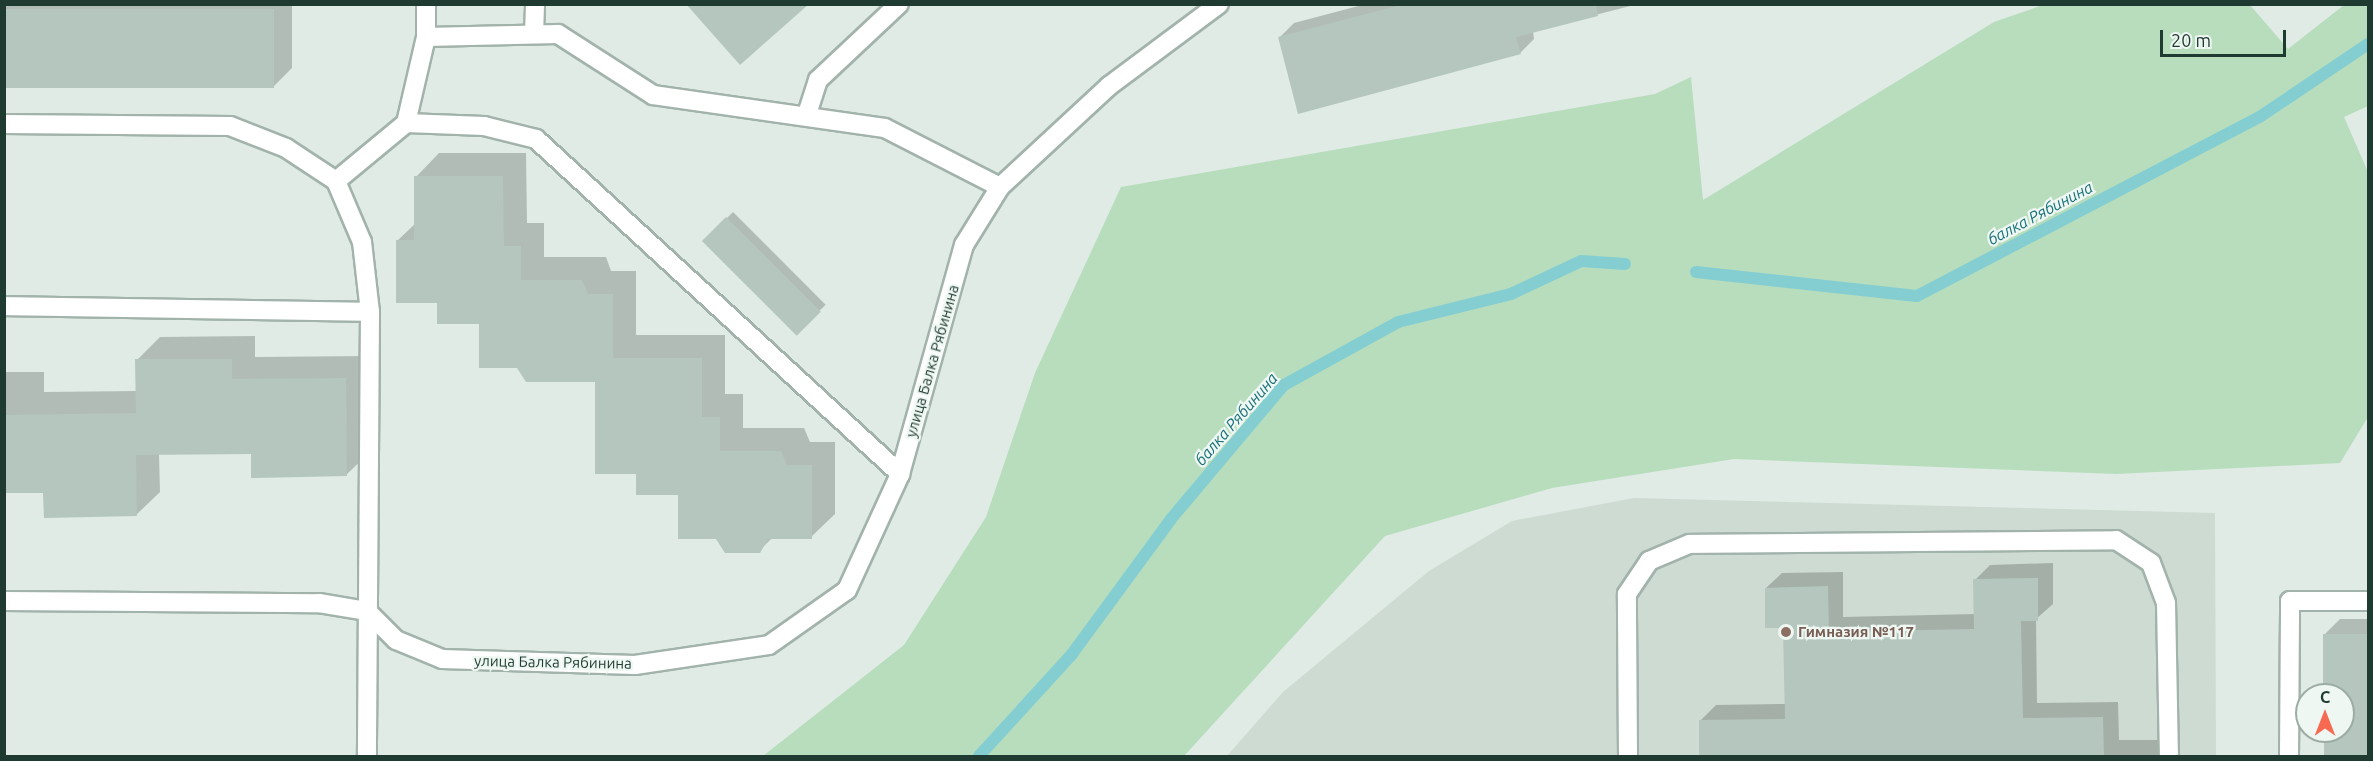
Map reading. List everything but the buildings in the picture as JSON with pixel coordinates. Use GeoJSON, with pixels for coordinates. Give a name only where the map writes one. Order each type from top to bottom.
{"type":"FeatureCollection","features":[{"type":"Feature","properties":{"kind":"street"},"geometry":{"type":"LineString","coordinates":[[336,181],[406,123],[426,37],[426,4]]}},
{"type":"Feature","properties":{"kind":"street"},"geometry":{"type":"LineString","coordinates":[[534,34],[535,4]]}},
{"type":"Feature","properties":{"kind":"street"},"geometry":{"type":"LineString","coordinates":[[807,114],[818,80],[899,4]]}},
{"type":"Feature","properties":{"kind":"street","name":"улица Балка Рябинина"},"geometry":{"type":"LineString","coordinates":[[367,611],[396,640],[442,659],[635,665],[769,645],[847,590],[900,474],[964,245],[1000,187],[1109,86],[1220,4]]}},
{"type":"Feature","properties":{"kind":"street"},"geometry":{"type":"LineString","coordinates":[[426,37],[558,34],[653,95],[807,114],[885,128],[1000,187]]}},
{"type":"Feature","properties":{"kind":"street"},"geometry":{"type":"LineString","coordinates":[[406,123],[484,126],[536,139],[900,474]]}},
{"type":"Feature","properties":{"kind":"street"},"geometry":{"type":"LineString","coordinates":[[4,124],[230,126],[286,148],[336,181],[362,242],[370,312],[367,756]]}},
{"type":"Feature","properties":{"kind":"street"},"geometry":{"type":"LineString","coordinates":[[4,306],[370,312]]}},
{"type":"Feature","properties":{"kind":"street"},"geometry":{"type":"LineString","coordinates":[[1628,756],[1627,594],[1649,561],[1689,544],[2116,540],[2151,563],[2166,603],[2169,756]]}},
{"type":"Feature","properties":{"kind":"street"},"geometry":{"type":"LineString","coordinates":[[4,601],[319,603],[367,611]]}},
{"type":"Feature","properties":{"kind":"street"},"geometry":{"type":"LineString","coordinates":[[2289,756],[2290,601],[2368,601]]}},
{"type":"Feature","properties":{"kind":"shaded area","name":"Гимназия №117"},"geometry":{"type":"Polygon","coordinates":[[[1634,498],[2215,513],[2216,756],[1227,756],[1283,692],[1429,571],[1512,521],[1634,498]]]}},
{"type":"Feature","properties":{"kind":"green space"},"geometry":{"type":"Polygon","coordinates":[[[2046,4],[2250,5],[2288,49],[2344,5],[2368,5],[2368,106],[2344,117],[2368,172],[2368,417],[2340,463],[2116,474],[1734,459],[1552,488],[1385,536],[1184,756],[763,756],[904,645],[986,517],[1035,373],[1121,187],[1655,94],[1691,77],[1703,200],[1994,22],[2046,4]]]}},
{"type":"Feature","properties":{"kind":"waterway","name":"балка Рябинина"},"geometry":{"type":"LineString","coordinates":[[1696,272],[1917,296],[2261,116],[2368,44]]}},
{"type":"Feature","properties":{"kind":"waterway","name":"балка Рябинина"},"geometry":{"type":"LineString","coordinates":[[979,756],[1072,654],[1171,519],[1284,385],[1398,322],[1511,294],[1581,261],[1625,264]]}},
{"type":"Feature","properties":{"kind":"place","name":"Гимназия №117"},"geometry":{"type":"Point","coordinates":[1786,632]}}]}
